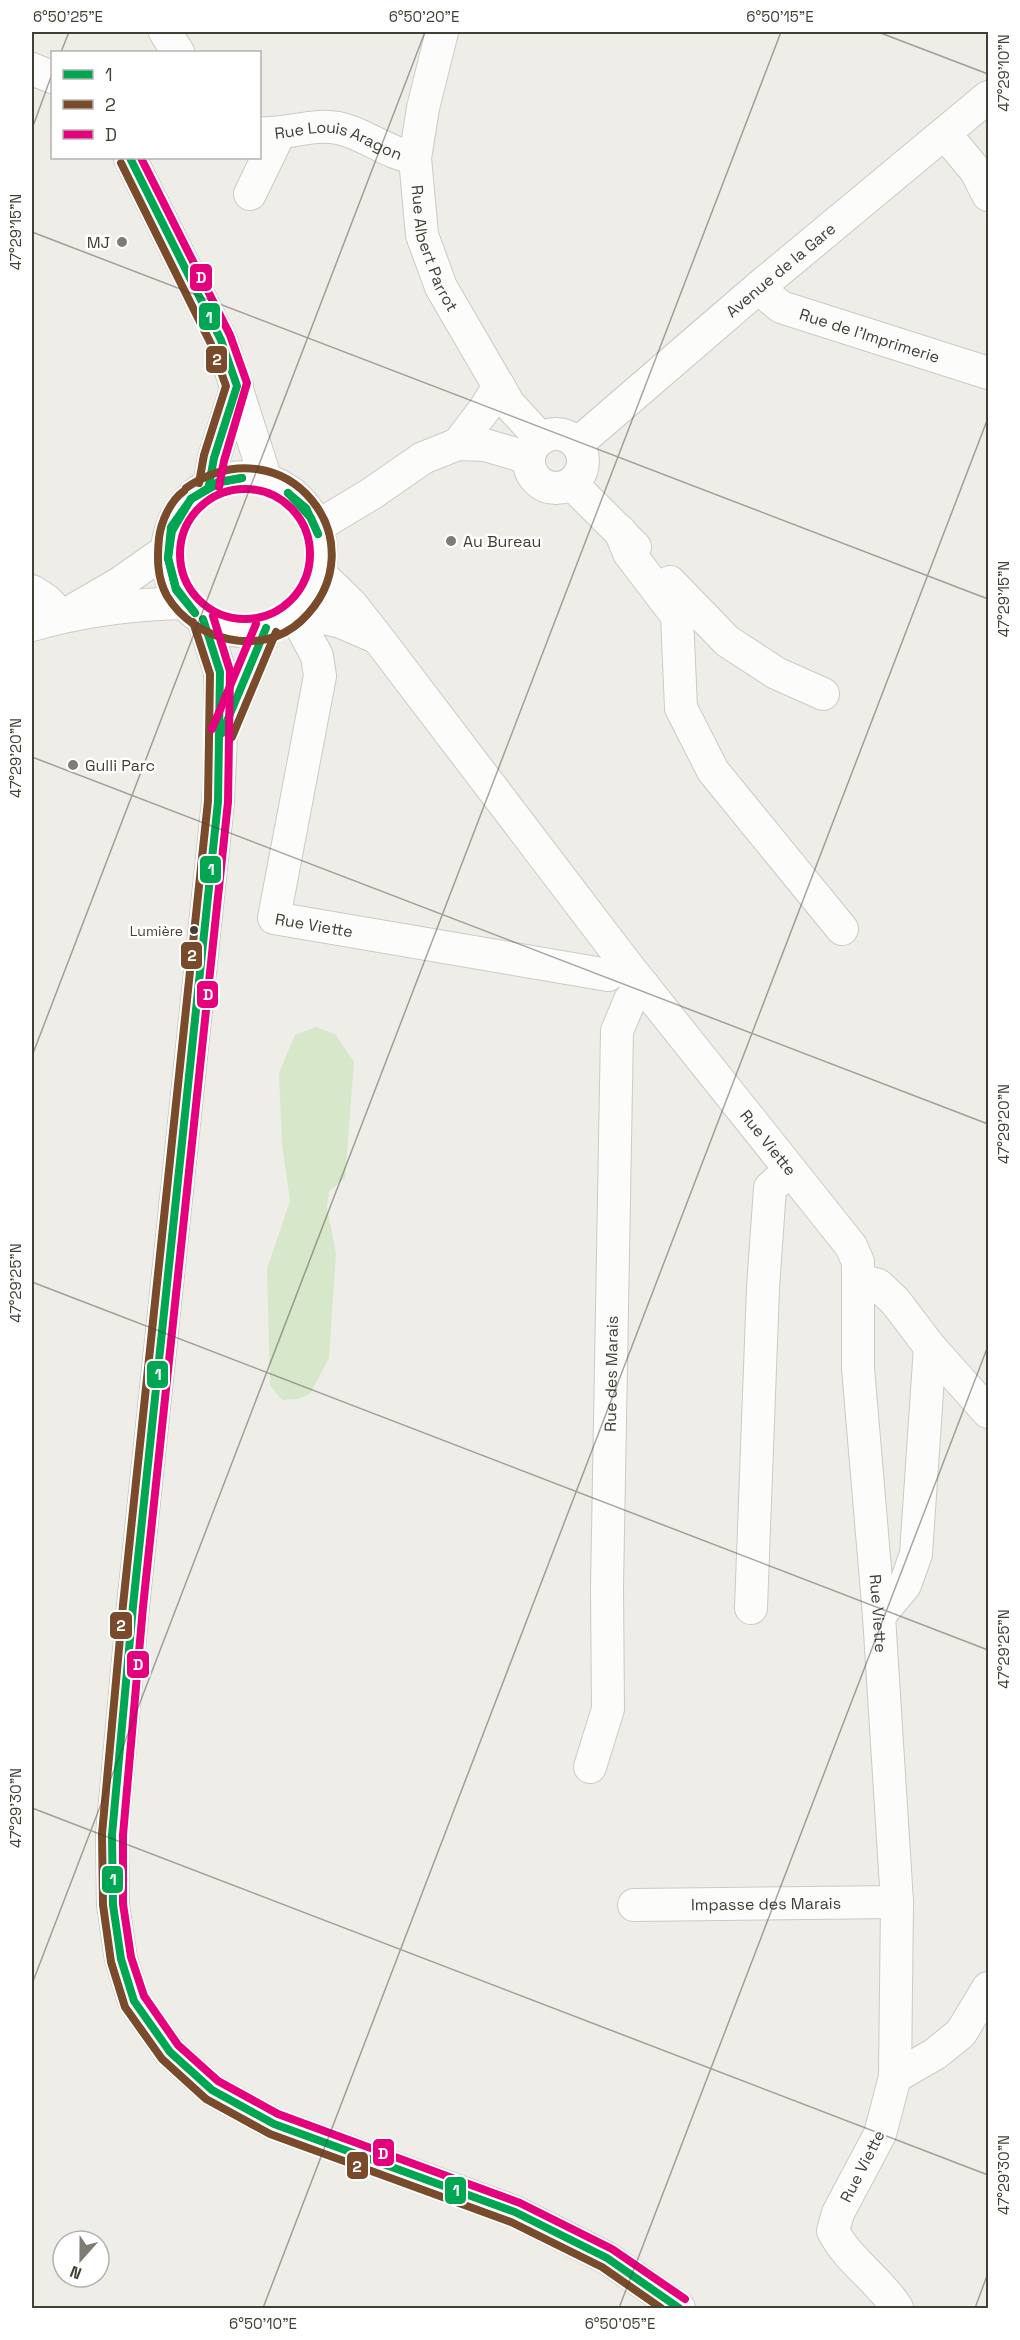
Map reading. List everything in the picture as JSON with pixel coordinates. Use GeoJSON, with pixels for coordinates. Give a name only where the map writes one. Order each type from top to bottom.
{"type":"FeatureCollection","features":[{"type":"Feature","properties":{"kind":"street"},"geometry":{"type":"LineString","coordinates":[[165,32],[177,51]]}},
{"type":"Feature","properties":{"kind":"street","name":"Rue Albert Parrot"},"geometry":{"type":"LineString","coordinates":[[442,32],[423,108],[415,158],[422,235],[441,287],[535,448]]}},
{"type":"Feature","properties":{"kind":"street"},"geometry":{"type":"LineString","coordinates":[[32,69],[51,77]]}},
{"type":"Feature","properties":{"kind":"street","name":"Avenue de la Gare"},"geometry":{"type":"LineString","coordinates":[[577,444],[758,288],[988,97]]}},
{"type":"Feature","properties":{"kind":"street","name":"Rue Louis Aragon"},"geometry":{"type":"LineString","coordinates":[[269,134],[322,126],[341,128],[396,155],[415,158]]}},
{"type":"Feature","properties":{"kind":"street"},"geometry":{"type":"LineString","coordinates":[[250,194],[269,134]]}},
{"type":"Feature","properties":{"kind":"street"},"geometry":{"type":"LineString","coordinates":[[945,134],[976,171],[988,195]]}},
{"type":"Feature","properties":{"kind":"street"},"geometry":{"type":"LineString","coordinates":[[130,159],[221,340],[266,480]]}},
{"type":"Feature","properties":{"kind":"street","name":"Rue de l'Imprimerie"},"geometry":{"type":"LineString","coordinates":[[758,288],[781,307],[988,373]]}},
{"type":"Feature","properties":{"kind":"street"},"geometry":{"type":"LineString","coordinates":[[209,485],[214,458],[237,386]]}},
{"type":"Feature","properties":{"kind":"street"},"geometry":{"type":"LineString","coordinates":[[458,444],[499,386]]}},
{"type":"Feature","properties":{"kind":"street"},"geometry":{"type":"LineString","coordinates":[[316,527],[371,495],[423,458],[458,444],[535,448],[557,434],[577,444],[584,461],[582,470],[572,484],[563,488],[546,487],[532,475],[535,448]]}},
{"type":"Feature","properties":{"kind":"street"},"geometry":{"type":"LineString","coordinates":[[32,625],[62,616],[140,604],[194,611],[223,628],[245,631],[267,628],[295,612],[310,594],[319,573],[321,550],[316,527],[303,505],[284,488],[266,480],[234,478],[209,485],[192,497],[179,512],[170,530],[167,550],[168,569],[174,587],[194,611],[220,672],[221,735],[218,802],[112,1835],[113,1905],[121,1959],[134,2001],[170,2052],[212,2090],[274,2124],[515,2212],[608,2258],[679,2308]]}},
{"type":"Feature","properties":{"kind":"street"},"geometry":{"type":"LineString","coordinates":[[572,484],[727,641],[776,673],[823,694]]}},
{"type":"Feature","properties":{"kind":"street"},"geometry":{"type":"LineString","coordinates":[[620,531],[629,553],[677,616],[681,708],[713,771],[842,929]]}},
{"type":"Feature","properties":{"kind":"street"},"geometry":{"type":"LineString","coordinates":[[62,616],[120,583],[167,550]]}},
{"type":"Feature","properties":{"kind":"street","name":"Rue Viette"},"geometry":{"type":"LineString","coordinates":[[319,573],[351,604],[377,637],[635,975],[851,1246],[858,1262],[860,1281],[857,1318],[858,1368],[879,1616],[897,1902],[895,2077],[880,2134],[838,2213],[833,2231],[843,2250],[872,2276],[897,2308]]}},
{"type":"Feature","properties":{"kind":"street"},"geometry":{"type":"LineString","coordinates":[[32,591],[46,600],[62,616]]}},
{"type":"Feature","properties":{"kind":"street","name":"Rue Viette"},"geometry":{"type":"LineString","coordinates":[[295,612],[341,622],[377,637]]}},
{"type":"Feature","properties":{"kind":"street","name":"Rue Viette"},"geometry":{"type":"LineString","coordinates":[[295,612],[317,656],[320,676],[274,918],[608,975],[635,975]]}},
{"type":"Feature","properties":{"kind":"street"},"geometry":{"type":"LineString","coordinates":[[221,735],[267,628]]}},
{"type":"Feature","properties":{"kind":"street","name":"Rue des Marais"},"geometry":{"type":"LineString","coordinates":[[590,1767],[608,1709],[607,1576],[617,1031],[630,1000],[635,975]]}},
{"type":"Feature","properties":{"kind":"street"},"geometry":{"type":"LineString","coordinates":[[751,1608],[763,1288],[770,1188],[789,1171]]}},
{"type":"Feature","properties":{"kind":"street"},"geometry":{"type":"LineString","coordinates":[[860,1281],[878,1286],[895,1301],[930,1347],[988,1412]]}},
{"type":"Feature","properties":{"kind":"street"},"geometry":{"type":"LineString","coordinates":[[879,1616],[905,1585],[916,1554],[930,1347]]}},
{"type":"Feature","properties":{"kind":"street","name":"Impasse des Marais"},"geometry":{"type":"LineString","coordinates":[[634,1905],[897,1902]]}},
{"type":"Feature","properties":{"kind":"street"},"geometry":{"type":"LineString","coordinates":[[895,2077],[935,2054],[961,2033],[988,1988]]}},
{"type":"Feature","properties":{"kind":"green space"},"geometry":{"type":"Polygon","coordinates":[[[316,1027],[335,1034],[354,1062],[345,1178],[329,1191],[327,1208],[336,1253],[329,1358],[310,1394],[298,1399],[282,1400],[270,1385],[267,1269],[290,1201],[282,1144],[279,1073],[295,1035],[316,1027]]]}},
{"type":"Feature","properties":{"kind":"transit line","name":"1"},"geometry":{"type":"LineString","coordinates":[[130,159],[221,340],[237,386],[214,458],[209,485]]}},
{"type":"Feature","properties":{"kind":"transit line","name":"D"},"geometry":{"type":"LineString","coordinates":[[142,159],[230,335],[247,383],[224,461],[219,487]]}},
{"type":"Feature","properties":{"kind":"transit line","name":"2"},"geometry":{"type":"LineString","coordinates":[[121,163],[211,344],[226,386],[204,455],[199,483]]}},
{"type":"Feature","properties":{"kind":"transit line","name":"2"},"geometry":{"type":"LineString","coordinates":[[184,491],[174,500],[164,519],[158,553],[158,568],[164,589],[179,612],[194,624],[211,633],[229,639],[248,641],[267,639],[285,632],[301,621],[324,590],[332,558],[327,527],[312,500],[288,480],[258,469],[223,471],[186,488]]}},
{"type":"Feature","properties":{"kind":"transit line","name":"1"},"geometry":{"type":"LineString","coordinates":[[191,499],[218,482],[242,478]]}},
{"type":"Feature","properties":{"kind":"transit line","name":"1"},"geometry":{"type":"LineString","coordinates":[[191,499],[221,482],[242,478]]}},
{"type":"Feature","properties":{"kind":"transit line","name":"D"},"geometry":{"type":"LineString","coordinates":[[245,489],[270,494],[291,508],[305,529],[310,554],[305,579],[291,600],[270,614],[245,619],[220,614],[199,600],[185,579],[180,554],[185,529],[199,508],[220,494],[245,489]]}},
{"type":"Feature","properties":{"kind":"transit line","name":"1"},"geometry":{"type":"LineString","coordinates":[[288,493],[306,508],[318,534]]}},
{"type":"Feature","properties":{"kind":"transit line","name":"1"},"geometry":{"type":"LineString","coordinates":[[288,493],[311,518],[318,534]]}},
{"type":"Feature","properties":{"kind":"transit line","name":"1"},"geometry":{"type":"LineString","coordinates":[[168,558],[171,527],[191,499]]}},
{"type":"Feature","properties":{"kind":"transit line","name":"1"},"geometry":{"type":"LineString","coordinates":[[168,558],[172,531],[191,499]]}},
{"type":"Feature","properties":{"kind":"transit line","name":"1"},"geometry":{"type":"LineString","coordinates":[[168,558],[176,588],[195,613]]}},
{"type":"Feature","properties":{"kind":"transit line","name":"1"},"geometry":{"type":"LineString","coordinates":[[168,558],[176,590],[195,613]]}},
{"type":"Feature","properties":{"kind":"transit line","name":"D"},"geometry":{"type":"LineString","coordinates":[[213,616],[230,671],[228,802],[143,1607],[123,1835],[123,1904],[131,1957],[144,1996],[178,2045],[218,2081],[278,2114],[520,2203],[612,2249],[685,2299]]}},
{"type":"Feature","properties":{"kind":"transit line","name":"1"},"geometry":{"type":"LineString","coordinates":[[203,619],[220,672],[218,802],[133,1606],[112,1835],[113,1905],[121,1959],[134,2001],[170,2052],[212,2090],[274,2124],[515,2212],[607,2258],[679,2308]]}},
{"type":"Feature","properties":{"kind":"transit line","name":"2"},"geometry":{"type":"LineString","coordinates":[[193,622],[210,674],[208,801],[123,1605],[102,1834],[103,1905],[111,1962],[125,2007],[162,2059],[206,2099],[270,2134],[511,2222],[602,2267],[661,2308]]}},
{"type":"Feature","properties":{"kind":"transit line","name":"D"},"geometry":{"type":"LineString","coordinates":[[212,729],[256,624]]}},
{"type":"Feature","properties":{"kind":"transit line","name":"1"},"geometry":{"type":"LineString","coordinates":[[222,733],[266,628]]}},
{"type":"Feature","properties":{"kind":"transit line","name":"2"},"geometry":{"type":"LineString","coordinates":[[232,737],[276,632]]}},
{"type":"Feature","properties":{"kind":"place","name":"MJ"},"geometry":{"type":"Point","coordinates":[122,242]}},
{"type":"Feature","properties":{"kind":"place","name":"Au Bureau"},"geometry":{"type":"Point","coordinates":[451,541]}},
{"type":"Feature","properties":{"kind":"place","name":"Gulli Parc"},"geometry":{"type":"Point","coordinates":[73,765]}},
{"type":"Feature","properties":{"kind":"place","name":"Lumière"},"geometry":{"type":"Point","coordinates":[194,930]}}]}
